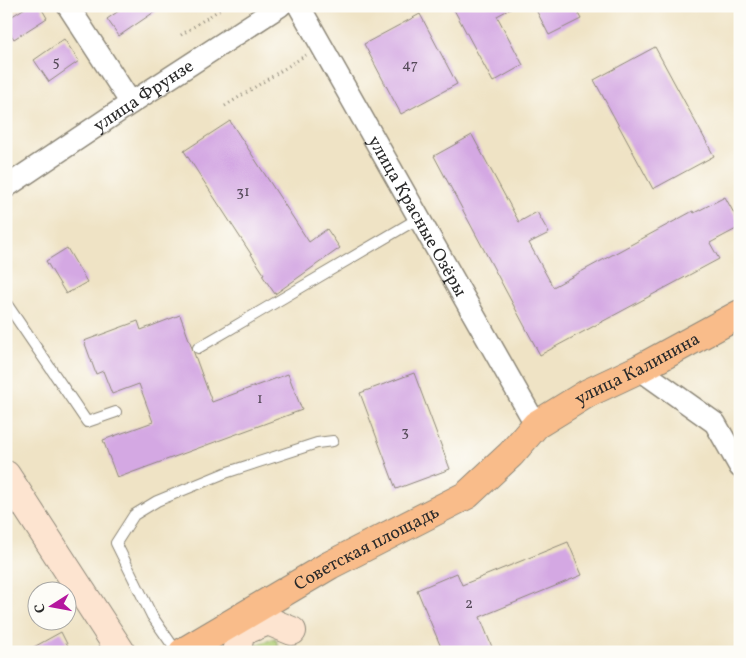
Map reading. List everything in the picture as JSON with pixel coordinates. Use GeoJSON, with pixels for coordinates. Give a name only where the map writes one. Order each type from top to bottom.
{"type":"FeatureCollection","features":[{"type":"Feature","properties":{"kind":"main road","name":"улица Калинина"},"geometry":{"type":"LineString","coordinates":[[536,425],[588,393],[740,314]]}},
{"type":"Feature","properties":{"kind":"main road","name":"Советская площадь"},"geometry":{"type":"LineString","coordinates":[[183,652],[226,640],[278,595],[330,565],[467,495],[511,454],[536,425]]}},
{"type":"Feature","properties":{"kind":"street"},"geometry":{"type":"LineString","coordinates":[[68,6],[131,103]]}},
{"type":"Feature","properties":{"kind":"street","name":"улица Фрунзе"},"geometry":{"type":"LineString","coordinates":[[6,187],[280,6]]}},
{"type":"Feature","properties":{"kind":"street","name":"улица Красные Озёры"},"geometry":{"type":"LineString","coordinates":[[299,6],[536,425]]}},
{"type":"Feature","properties":{"kind":"street"},"geometry":{"type":"LineString","coordinates":[[639,368],[715,423],[740,467]]}},
{"type":"Feature","properties":{"kind":"street"},"geometry":{"type":"LineString","coordinates":[[6,475],[121,652]]}},
{"type":"Feature","properties":{"kind":"street"},"geometry":{"type":"LineString","coordinates":[[278,595],[296,641]]}},
{"type":"Feature","properties":{"kind":"street"},"geometry":{"type":"LineString","coordinates":[[236,652],[240,632],[268,621],[296,641]]}},
{"type":"Feature","properties":{"kind":"lane"},"geometry":{"type":"LineString","coordinates":[[198,348],[420,218]]}},
{"type":"Feature","properties":{"kind":"lane"},"geometry":{"type":"LineString","coordinates":[[6,304],[87,422],[116,412]]}},
{"type":"Feature","properties":{"kind":"lane"},"geometry":{"type":"LineString","coordinates":[[177,652],[152,616],[116,543],[134,515],[156,501],[225,473],[317,443],[334,441]]}},
{"type":"Feature","properties":{"kind":"path"},"geometry":{"type":"LineString","coordinates":[[181,35],[225,6]]}},
{"type":"Feature","properties":{"kind":"path"},"geometry":{"type":"LineString","coordinates":[[225,106],[306,55]]}},
{"type":"Feature","properties":{"kind":"green space"},"geometry":{"type":"Polygon","coordinates":[[[275,638],[281,652],[246,652],[245,649],[275,638]]]}},
{"type":"Feature","properties":{"kind":"building"},"geometry":{"type":"Polygon","coordinates":[[[28,6],[40,6],[47,18],[14,39],[6,27],[6,20],[28,6]]]}},
{"type":"Feature","properties":{"kind":"building"},"geometry":{"type":"Polygon","coordinates":[[[126,6],[163,6],[119,36],[107,19],[126,6]]]}},
{"type":"Feature","properties":{"kind":"building"},"geometry":{"type":"Polygon","coordinates":[[[452,6],[516,6],[497,16],[523,65],[493,82],[452,6]]]}},
{"type":"Feature","properties":{"kind":"building"},"geometry":{"type":"Polygon","coordinates":[[[534,6],[574,6],[581,19],[549,35],[534,6]]]}},
{"type":"Feature","properties":{"kind":"building"},"geometry":{"type":"Polygon","coordinates":[[[420,14],[457,84],[401,114],[364,44],[420,14]]]}},
{"type":"Feature","properties":{"kind":"building"},"geometry":{"type":"Polygon","coordinates":[[[64,39],[79,61],[49,82],[34,60],[64,39]]]}},
{"type":"Feature","properties":{"kind":"building"},"geometry":{"type":"Polygon","coordinates":[[[655,47],[714,156],[653,189],[594,80],[655,47]]]}},
{"type":"Feature","properties":{"kind":"building"},"geometry":{"type":"Polygon","coordinates":[[[230,121],[309,242],[327,229],[340,248],[275,294],[184,151],[230,121]]]}},
{"type":"Feature","properties":{"kind":"building"},"geometry":{"type":"Polygon","coordinates":[[[472,135],[519,222],[537,212],[549,233],[529,243],[553,287],[693,211],[694,213],[725,197],[740,227],[710,243],[719,259],[540,355],[434,156],[472,135]]]}},
{"type":"Feature","properties":{"kind":"building"},"geometry":{"type":"Polygon","coordinates":[[[67,248],[87,282],[66,294],[46,261],[67,248]]]}},
{"type":"Feature","properties":{"kind":"building"},"geometry":{"type":"Polygon","coordinates":[[[180,315],[212,402],[288,374],[302,410],[117,478],[103,440],[153,422],[139,384],[112,394],[103,371],[96,374],[84,341],[138,321],[141,330],[180,315]]]}},
{"type":"Feature","properties":{"kind":"building"},"geometry":{"type":"Polygon","coordinates":[[[414,373],[450,469],[396,489],[360,393],[414,373]]]}},
{"type":"Feature","properties":{"kind":"building"},"geometry":{"type":"Polygon","coordinates":[[[568,542],[582,575],[480,617],[494,652],[443,652],[417,590],[457,573],[462,585],[568,542]]]}},
{"type":"Feature","properties":{"kind":"building"},"geometry":{"type":"Polygon","coordinates":[[[61,632],[71,652],[25,652],[61,632]]]}}]}
